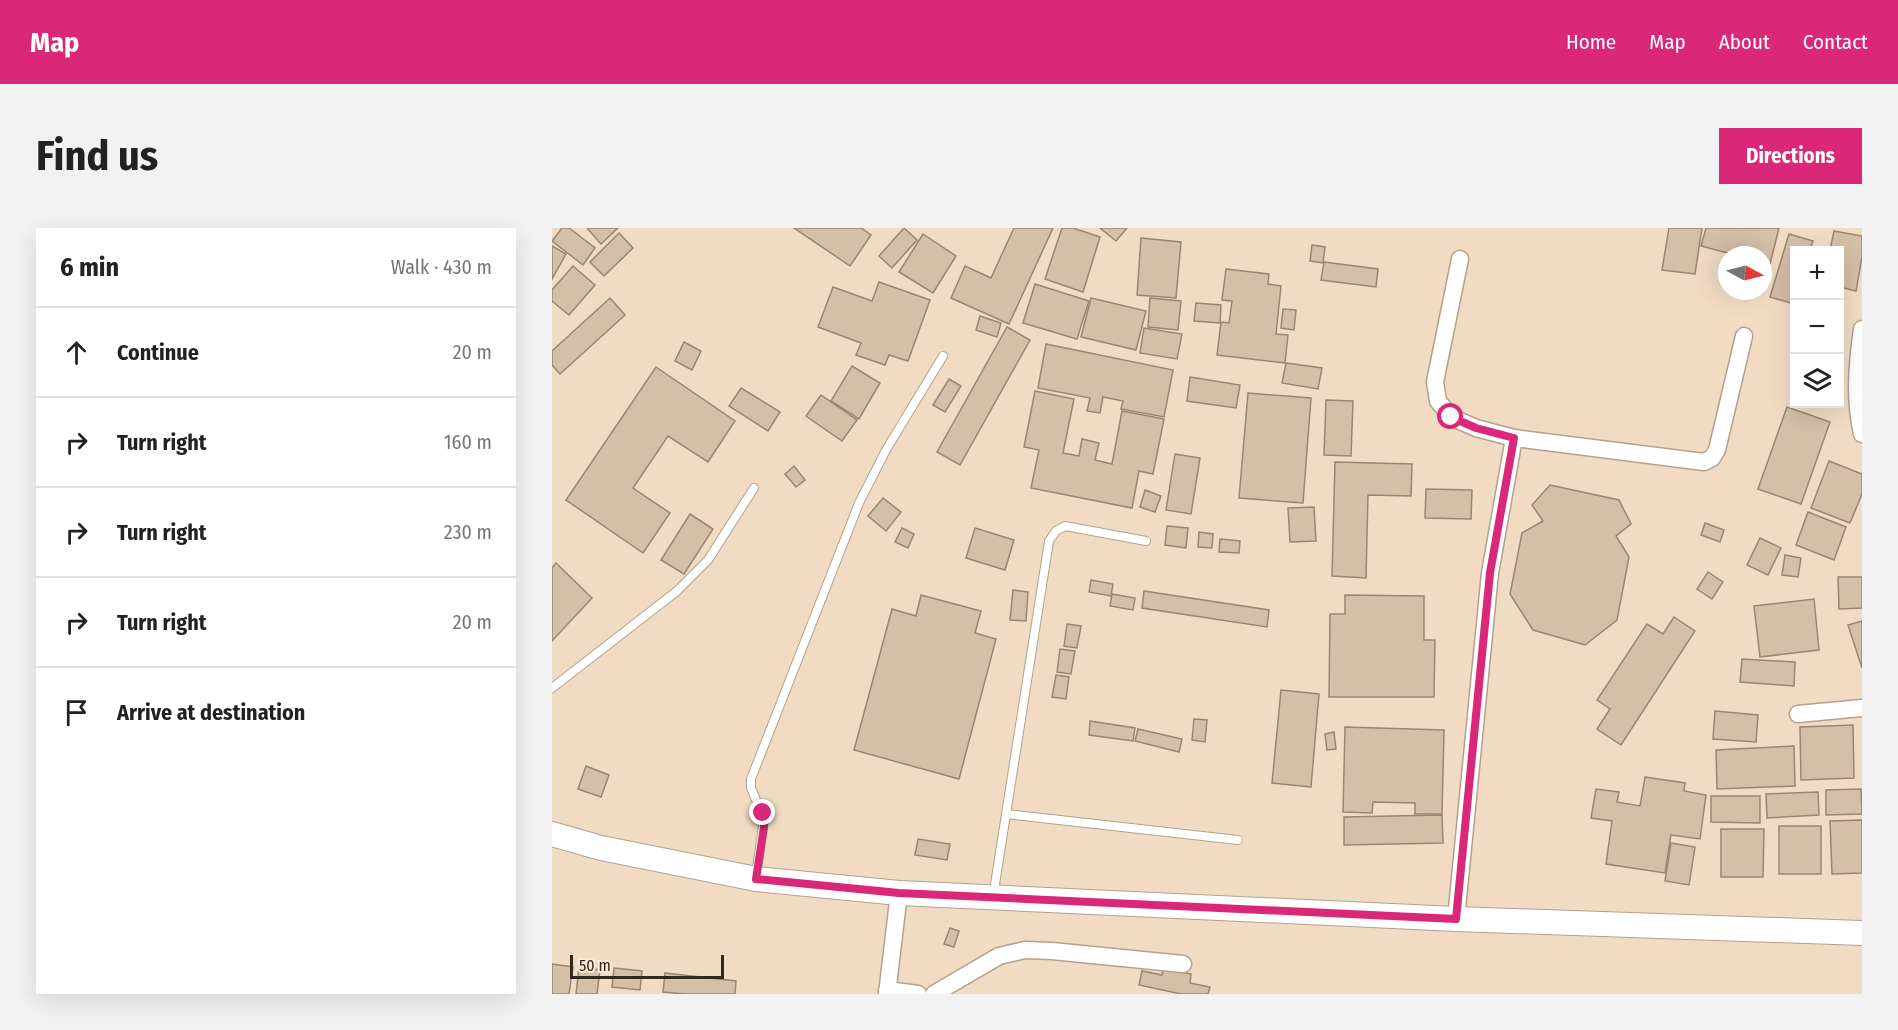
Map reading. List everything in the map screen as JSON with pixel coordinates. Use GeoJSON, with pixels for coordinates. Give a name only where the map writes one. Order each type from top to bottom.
{"type":"FeatureCollection","features":[{"type":"Feature","properties":{"kind":"main road"},"geometry":{"type":"LineString","coordinates":[[552,834],[601,848],[756,879],[899,893],[1456,919],[1862,933]]}},
{"type":"Feature","properties":{"kind":"street"},"geometry":{"type":"LineString","coordinates":[[1460,259],[1435,382],[1438,401],[1451,417],[1476,428],[1514,438],[1704,462],[1712,458],[1717,450],[1744,336]]}},
{"type":"Feature","properties":{"kind":"street"},"geometry":{"type":"LineString","coordinates":[[1862,329],[1856,404],[1862,434]]}},
{"type":"Feature","properties":{"kind":"street"},"geometry":{"type":"LineString","coordinates":[[1456,919],[1490,573],[1514,438]]}},
{"type":"Feature","properties":{"kind":"street"},"geometry":{"type":"LineString","coordinates":[[1798,714],[1862,708]]}},
{"type":"Feature","properties":{"kind":"street"},"geometry":{"type":"LineString","coordinates":[[899,893],[887,992],[918,994]]}},
{"type":"Feature","properties":{"kind":"street"},"geometry":{"type":"LineString","coordinates":[[934,994],[999,957],[1025,950],[1183,964]]}},
{"type":"Feature","properties":{"kind":"lane"},"geometry":{"type":"LineString","coordinates":[[756,879],[764,819],[751,789],[751,779],[859,503],[886,450],[943,356]]}},
{"type":"Feature","properties":{"kind":"lane"},"geometry":{"type":"LineString","coordinates":[[552,688],[678,591],[708,560],[754,488]]}},
{"type":"Feature","properties":{"kind":"lane"},"geometry":{"type":"LineString","coordinates":[[993,897],[1048,541],[1056,531],[1065,526],[1146,541]]}},
{"type":"Feature","properties":{"kind":"lane"},"geometry":{"type":"LineString","coordinates":[[1006,814],[1238,840]]}},
{"type":"Feature","properties":{"kind":"building"},"geometry":{"type":"Polygon","coordinates":[[[562,228],[569,228],[595,248],[583,265],[552,241],[562,228]]]}},
{"type":"Feature","properties":{"kind":"building"},"geometry":{"type":"Polygon","coordinates":[[[587,228],[618,228],[601,244],[587,228]]]}},
{"type":"Feature","properties":{"kind":"building"},"geometry":{"type":"Polygon","coordinates":[[[794,228],[861,228],[871,235],[850,266],[794,228]]]}},
{"type":"Feature","properties":{"kind":"building"},"geometry":{"type":"Polygon","coordinates":[[[904,228],[917,240],[892,268],[879,256],[904,228]]]}},
{"type":"Feature","properties":{"kind":"building"},"geometry":{"type":"Polygon","coordinates":[[[1014,228],[1053,228],[1009,324],[951,298],[965,266],[991,278],[1014,228]]]}},
{"type":"Feature","properties":{"kind":"building"},"geometry":{"type":"Polygon","coordinates":[[[1062,228],[1073,228],[1100,237],[1083,292],[1045,279],[1062,228]]]}},
{"type":"Feature","properties":{"kind":"building"},"geometry":{"type":"Polygon","coordinates":[[[1100,228],[1127,228],[1116,241],[1100,228]]]}},
{"type":"Feature","properties":{"kind":"building"},"geometry":{"type":"Polygon","coordinates":[[[1669,228],[1702,228],[1695,274],[1662,270],[1669,228]]]}},
{"type":"Feature","properties":{"kind":"building"},"geometry":{"type":"Polygon","coordinates":[[[1706,228],[1779,228],[1772,256],[1772,246],[1718,246],[1718,250],[1701,246],[1706,228]]]}},
{"type":"Feature","properties":{"kind":"building"},"geometry":{"type":"Polygon","coordinates":[[[1834,231],[1862,236],[1862,257],[1856,291],[1844,288],[1844,246],[1831,246],[1834,231]]]}},
{"type":"Feature","properties":{"kind":"building"},"geometry":{"type":"Polygon","coordinates":[[[619,233],[633,248],[604,276],[590,262],[619,233]]]}},
{"type":"Feature","properties":{"kind":"building"},"geometry":{"type":"Polygon","coordinates":[[[923,234],[956,256],[933,293],[899,272],[923,234]]]}},
{"type":"Feature","properties":{"kind":"building"},"geometry":{"type":"Polygon","coordinates":[[[1789,234],[1813,241],[1811,246],[1790,246],[1790,303],[1772,298],[1772,290],[1789,234]]]}},
{"type":"Feature","properties":{"kind":"building"},"geometry":{"type":"Polygon","coordinates":[[[1141,238],[1181,242],[1176,298],[1137,295],[1141,238]]]}},
{"type":"Feature","properties":{"kind":"building"},"geometry":{"type":"Polygon","coordinates":[[[1312,245],[1325,247],[1323,263],[1310,261],[1312,245]]]}},
{"type":"Feature","properties":{"kind":"building"},"geometry":{"type":"Polygon","coordinates":[[[552,246],[566,254],[552,279],[552,246]]]}},
{"type":"Feature","properties":{"kind":"building"},"geometry":{"type":"Polygon","coordinates":[[[1324,262],[1378,269],[1376,287],[1321,280],[1324,262]]]}},
{"type":"Feature","properties":{"kind":"building"},"geometry":{"type":"Polygon","coordinates":[[[573,266],[595,285],[569,315],[552,301],[552,290],[573,266]]]}},
{"type":"Feature","properties":{"kind":"building"},"geometry":{"type":"Polygon","coordinates":[[[1226,269],[1269,274],[1268,284],[1281,286],[1276,334],[1288,335],[1285,363],[1217,355],[1221,322],[1229,323],[1232,301],[1222,300],[1226,269]]]}},
{"type":"Feature","properties":{"kind":"building"},"geometry":{"type":"Polygon","coordinates":[[[879,282],[930,300],[908,361],[889,355],[885,365],[856,355],[861,343],[818,327],[833,287],[872,301],[879,282]]]}},
{"type":"Feature","properties":{"kind":"building"},"geometry":{"type":"Polygon","coordinates":[[[1035,284],[1089,301],[1077,339],[1023,323],[1035,284]]]}},
{"type":"Feature","properties":{"kind":"building"},"geometry":{"type":"Polygon","coordinates":[[[610,298],[625,315],[560,374],[552,365],[552,351],[610,298]]]}},
{"type":"Feature","properties":{"kind":"building"},"geometry":{"type":"Polygon","coordinates":[[[1091,298],[1146,311],[1136,350],[1081,337],[1091,298]]]}},
{"type":"Feature","properties":{"kind":"building"},"geometry":{"type":"Polygon","coordinates":[[[1150,298],[1181,301],[1178,330],[1148,327],[1150,298]]]}},
{"type":"Feature","properties":{"kind":"building"},"geometry":{"type":"Polygon","coordinates":[[[1196,303],[1221,305],[1220,323],[1194,321],[1196,303]]]}},
{"type":"Feature","properties":{"kind":"building"},"geometry":{"type":"Polygon","coordinates":[[[1283,309],[1296,310],[1294,330],[1281,328],[1283,309]]]}},
{"type":"Feature","properties":{"kind":"building"},"geometry":{"type":"Polygon","coordinates":[[[980,316],[1001,323],[997,337],[976,330],[980,316]]]}},
{"type":"Feature","properties":{"kind":"building"},"geometry":{"type":"Polygon","coordinates":[[[1007,327],[1030,340],[960,465],[937,452],[1007,327]]]}},
{"type":"Feature","properties":{"kind":"building"},"geometry":{"type":"Polygon","coordinates":[[[1144,328],[1182,334],[1177,359],[1140,353],[1144,328]]]}},
{"type":"Feature","properties":{"kind":"building"},"geometry":{"type":"Polygon","coordinates":[[[684,342],[701,351],[692,370],[675,361],[684,342]]]}},
{"type":"Feature","properties":{"kind":"building"},"geometry":{"type":"Polygon","coordinates":[[[1046,344],[1173,370],[1164,417],[1121,409],[1123,401],[1103,397],[1100,413],[1087,411],[1090,398],[1038,388],[1046,344]]]}},
{"type":"Feature","properties":{"kind":"building"},"geometry":{"type":"Polygon","coordinates":[[[1286,363],[1322,368],[1318,389],[1282,383],[1286,363]]]}},
{"type":"Feature","properties":{"kind":"building"},"geometry":{"type":"Polygon","coordinates":[[[852,366],[880,383],[859,419],[831,401],[852,366]]]}},
{"type":"Feature","properties":{"kind":"building"},"geometry":{"type":"Polygon","coordinates":[[[656,367],[735,421],[708,462],[668,436],[633,488],[670,513],[643,553],[566,500],[656,367]]]}},
{"type":"Feature","properties":{"kind":"building"},"geometry":{"type":"Polygon","coordinates":[[[1190,377],[1240,385],[1236,408],[1187,401],[1190,377]]]}},
{"type":"Feature","properties":{"kind":"building"},"geometry":{"type":"Polygon","coordinates":[[[949,379],[961,386],[945,412],[933,405],[949,379]]]}},
{"type":"Feature","properties":{"kind":"building"},"geometry":{"type":"Polygon","coordinates":[[[741,388],[780,412],[768,431],[729,406],[741,388]]]}},
{"type":"Feature","properties":{"kind":"building"},"geometry":{"type":"Polygon","coordinates":[[[1035,391],[1074,399],[1063,453],[1079,456],[1082,439],[1099,443],[1095,460],[1112,464],[1122,411],[1164,419],[1153,474],[1139,471],[1132,508],[1031,488],[1039,450],[1024,447],[1035,391]]]}},
{"type":"Feature","properties":{"kind":"building"},"geometry":{"type":"Polygon","coordinates":[[[1248,393],[1311,398],[1303,503],[1239,498],[1248,393]]]}},
{"type":"Feature","properties":{"kind":"building"},"geometry":{"type":"Polygon","coordinates":[[[821,395],[857,420],[842,441],[806,416],[821,395]]]}},
{"type":"Feature","properties":{"kind":"building"},"geometry":{"type":"Polygon","coordinates":[[[1326,400],[1353,401],[1351,456],[1324,455],[1326,400]]]}},
{"type":"Feature","properties":{"kind":"building"},"geometry":{"type":"Polygon","coordinates":[[[1787,407],[1830,422],[1801,504],[1758,489],[1787,407]]]}},
{"type":"Feature","properties":{"kind":"building"},"geometry":{"type":"Polygon","coordinates":[[[1175,454],[1200,458],[1191,514],[1166,510],[1175,454]]]}},
{"type":"Feature","properties":{"kind":"building"},"geometry":{"type":"Polygon","coordinates":[[[1829,461],[1862,474],[1862,494],[1850,523],[1811,508],[1829,461]]]}},
{"type":"Feature","properties":{"kind":"building"},"geometry":{"type":"Polygon","coordinates":[[[1335,462],[1412,464],[1411,496],[1368,495],[1366,578],[1332,576],[1335,462]]]}},
{"type":"Feature","properties":{"kind":"building"},"geometry":{"type":"Polygon","coordinates":[[[794,466],[805,480],[796,487],[785,474],[794,466]]]}},
{"type":"Feature","properties":{"kind":"building"},"geometry":{"type":"Polygon","coordinates":[[[1550,485],[1619,500],[1631,524],[1616,536],[1629,557],[1617,620],[1585,645],[1533,630],[1510,594],[1522,533],[1543,521],[1532,505],[1550,485]]]}},
{"type":"Feature","properties":{"kind":"building"},"geometry":{"type":"Polygon","coordinates":[[[1426,489],[1472,490],[1471,519],[1425,518],[1426,489]]]}},
{"type":"Feature","properties":{"kind":"building"},"geometry":{"type":"Polygon","coordinates":[[[1145,490],[1161,496],[1155,512],[1140,507],[1145,490]]]}},
{"type":"Feature","properties":{"kind":"building"},"geometry":{"type":"Polygon","coordinates":[[[883,498],[901,512],[886,531],[868,516],[883,498]]]}},
{"type":"Feature","properties":{"kind":"building"},"geometry":{"type":"Polygon","coordinates":[[[1314,507],[1316,541],[1290,542],[1288,508],[1314,507]]]}},
{"type":"Feature","properties":{"kind":"building"},"geometry":{"type":"Polygon","coordinates":[[[1808,512],[1846,527],[1834,560],[1796,545],[1808,512]]]}},
{"type":"Feature","properties":{"kind":"building"},"geometry":{"type":"Polygon","coordinates":[[[690,514],[713,529],[684,574],[661,560],[690,514]]]}},
{"type":"Feature","properties":{"kind":"building"},"geometry":{"type":"Polygon","coordinates":[[[1705,523],[1724,530],[1720,542],[1701,535],[1705,523]]]}},
{"type":"Feature","properties":{"kind":"building"},"geometry":{"type":"Polygon","coordinates":[[[1167,526],[1188,528],[1186,548],[1165,545],[1167,526]]]}},
{"type":"Feature","properties":{"kind":"building"},"geometry":{"type":"Polygon","coordinates":[[[902,528],[914,534],[908,548],[895,542],[902,528]]]}},
{"type":"Feature","properties":{"kind":"building"},"geometry":{"type":"Polygon","coordinates":[[[975,528],[1014,540],[1005,570],[966,558],[975,528]]]}},
{"type":"Feature","properties":{"kind":"building"},"geometry":{"type":"Polygon","coordinates":[[[1199,532],[1213,534],[1212,548],[1198,547],[1199,532]]]}},
{"type":"Feature","properties":{"kind":"building"},"geometry":{"type":"Polygon","coordinates":[[[1760,538],[1781,548],[1768,575],[1747,565],[1760,538]]]}},
{"type":"Feature","properties":{"kind":"building"},"geometry":{"type":"Polygon","coordinates":[[[1220,539],[1240,541],[1239,553],[1219,552],[1220,539]]]}},
{"type":"Feature","properties":{"kind":"building"},"geometry":{"type":"Polygon","coordinates":[[[1785,555],[1801,558],[1798,577],[1782,575],[1785,555]]]}},
{"type":"Feature","properties":{"kind":"building"},"geometry":{"type":"Polygon","coordinates":[[[556,563],[592,598],[552,641],[552,568],[556,563]]]}},
{"type":"Feature","properties":{"kind":"building"},"geometry":{"type":"Polygon","coordinates":[[[1708,572],[1723,582],[1712,599],[1697,589],[1708,572]]]}},
{"type":"Feature","properties":{"kind":"building"},"geometry":{"type":"Polygon","coordinates":[[[1838,577],[1862,577],[1862,608],[1839,609],[1838,577]]]}},
{"type":"Feature","properties":{"kind":"building"},"geometry":{"type":"Polygon","coordinates":[[[1091,580],[1113,584],[1111,596],[1089,592],[1091,580]]]}},
{"type":"Feature","properties":{"kind":"building"},"geometry":{"type":"Polygon","coordinates":[[[1013,590],[1028,592],[1026,621],[1010,620],[1013,590]]]}},
{"type":"Feature","properties":{"kind":"building"},"geometry":{"type":"Polygon","coordinates":[[[1144,591],[1269,610],[1267,627],[1142,608],[1144,591]]]}},
{"type":"Feature","properties":{"kind":"building"},"geometry":{"type":"Polygon","coordinates":[[[1112,594],[1135,598],[1133,610],[1110,606],[1112,594]]]}},
{"type":"Feature","properties":{"kind":"building"},"geometry":{"type":"Polygon","coordinates":[[[921,595],[981,611],[975,633],[996,639],[959,779],[854,750],[892,609],[916,616],[921,595]]]}},
{"type":"Feature","properties":{"kind":"building"},"geometry":{"type":"Polygon","coordinates":[[[1345,595],[1424,596],[1424,640],[1435,640],[1434,697],[1329,697],[1330,614],[1345,614],[1345,595]]]}},
{"type":"Feature","properties":{"kind":"building"},"geometry":{"type":"Polygon","coordinates":[[[1814,599],[1819,650],[1760,657],[1754,606],[1814,599]]]}},
{"type":"Feature","properties":{"kind":"building"},"geometry":{"type":"Polygon","coordinates":[[[1674,617],[1695,631],[1621,745],[1597,729],[1610,709],[1597,700],[1647,624],[1663,634],[1674,617]]]}},
{"type":"Feature","properties":{"kind":"building"},"geometry":{"type":"Polygon","coordinates":[[[1862,621],[1862,668],[1848,625],[1862,621]]]}},
{"type":"Feature","properties":{"kind":"building"},"geometry":{"type":"Polygon","coordinates":[[[1067,624],[1081,626],[1077,648],[1064,646],[1067,624]]]}},
{"type":"Feature","properties":{"kind":"building"},"geometry":{"type":"Polygon","coordinates":[[[1060,649],[1075,651],[1071,674],[1057,672],[1060,649]]]}},
{"type":"Feature","properties":{"kind":"building"},"geometry":{"type":"Polygon","coordinates":[[[1742,659],[1795,662],[1794,686],[1740,682],[1742,659]]]}},
{"type":"Feature","properties":{"kind":"building"},"geometry":{"type":"Polygon","coordinates":[[[1056,675],[1069,677],[1066,699],[1052,697],[1056,675]]]}},
{"type":"Feature","properties":{"kind":"building"},"geometry":{"type":"Polygon","coordinates":[[[1281,690],[1319,694],[1311,787],[1272,783],[1281,690]]]}},
{"type":"Feature","properties":{"kind":"building"},"geometry":{"type":"Polygon","coordinates":[[[1715,711],[1758,715],[1756,742],[1713,739],[1715,711]]]}},
{"type":"Feature","properties":{"kind":"building"},"geometry":{"type":"Polygon","coordinates":[[[1194,719],[1207,720],[1205,742],[1192,740],[1194,719]]]}},
{"type":"Feature","properties":{"kind":"building"},"geometry":{"type":"Polygon","coordinates":[[[1090,721],[1135,728],[1133,741],[1089,735],[1090,721]]]}},
{"type":"Feature","properties":{"kind":"building"},"geometry":{"type":"Polygon","coordinates":[[[1853,725],[1854,778],[1801,780],[1800,727],[1853,725]]]}},
{"type":"Feature","properties":{"kind":"building"},"geometry":{"type":"Polygon","coordinates":[[[1345,727],[1444,730],[1442,814],[1415,814],[1415,803],[1373,802],[1372,813],[1343,812],[1345,727]]]}},
{"type":"Feature","properties":{"kind":"building"},"geometry":{"type":"Polygon","coordinates":[[[1138,729],[1182,739],[1179,752],[1135,741],[1138,729]]]}},
{"type":"Feature","properties":{"kind":"building"},"geometry":{"type":"Polygon","coordinates":[[[1334,732],[1336,749],[1327,750],[1325,734],[1334,732]]]}},
{"type":"Feature","properties":{"kind":"building"},"geometry":{"type":"Polygon","coordinates":[[[1794,746],[1795,786],[1717,789],[1716,750],[1794,746]]]}},
{"type":"Feature","properties":{"kind":"building"},"geometry":{"type":"Polygon","coordinates":[[[586,766],[609,775],[601,797],[578,789],[586,766]]]}},
{"type":"Feature","properties":{"kind":"building"},"geometry":{"type":"Polygon","coordinates":[[[1645,777],[1685,783],[1684,791],[1706,795],[1700,839],[1671,835],[1665,873],[1606,864],[1612,821],[1591,818],[1596,789],[1619,792],[1617,802],[1640,806],[1645,777]]]}},
{"type":"Feature","properties":{"kind":"building"},"geometry":{"type":"Polygon","coordinates":[[[1861,789],[1862,814],[1826,815],[1826,790],[1861,789]]]}},
{"type":"Feature","properties":{"kind":"building"},"geometry":{"type":"Polygon","coordinates":[[[1818,792],[1819,815],[1767,818],[1766,794],[1818,792]]]}},
{"type":"Feature","properties":{"kind":"building"},"geometry":{"type":"Polygon","coordinates":[[[1711,796],[1760,796],[1760,823],[1711,822],[1711,796]]]}},
{"type":"Feature","properties":{"kind":"building"},"geometry":{"type":"Polygon","coordinates":[[[1442,815],[1443,843],[1344,845],[1344,817],[1442,815]]]}},
{"type":"Feature","properties":{"kind":"building"},"geometry":{"type":"Polygon","coordinates":[[[1862,820],[1862,873],[1832,874],[1830,821],[1862,820]]]}},
{"type":"Feature","properties":{"kind":"building"},"geometry":{"type":"Polygon","coordinates":[[[1779,826],[1821,826],[1821,874],[1779,874],[1779,826]]]}},
{"type":"Feature","properties":{"kind":"building"},"geometry":{"type":"Polygon","coordinates":[[[1721,829],[1764,829],[1763,877],[1721,877],[1721,829]]]}},
{"type":"Feature","properties":{"kind":"building"},"geometry":{"type":"Polygon","coordinates":[[[918,839],[950,844],[947,860],[915,855],[918,839]]]}},
{"type":"Feature","properties":{"kind":"building"},"geometry":{"type":"Polygon","coordinates":[[[1671,843],[1695,847],[1689,885],[1665,881],[1671,843]]]}},
{"type":"Feature","properties":{"kind":"building"},"geometry":{"type":"Polygon","coordinates":[[[950,928],[959,931],[954,947],[944,944],[950,928]]]}},
{"type":"Feature","properties":{"kind":"building"},"geometry":{"type":"Polygon","coordinates":[[[552,964],[573,967],[569,994],[552,994],[552,964]]]}},
{"type":"Feature","properties":{"kind":"building"},"geometry":{"type":"Polygon","coordinates":[[[579,967],[600,970],[597,994],[576,994],[579,967]]]}},
{"type":"Feature","properties":{"kind":"building"},"geometry":{"type":"Polygon","coordinates":[[[614,968],[642,971],[640,990],[612,987],[614,968]]]}},
{"type":"Feature","properties":{"kind":"building"},"geometry":{"type":"Polygon","coordinates":[[[1163,968],[1191,974],[1190,983],[1210,987],[1208,994],[1181,994],[1139,985],[1142,971],[1162,975],[1163,968]]]}},
{"type":"Feature","properties":{"kind":"building"},"geometry":{"type":"Polygon","coordinates":[[[665,973],[736,981],[735,994],[663,992],[665,973]]]}},
{"type":"Feature","properties":{"kind":"route"},"geometry":{"type":"LineString","coordinates":[[763,813],[764,827],[756,879],[899,893],[1456,919],[1490,573],[1514,438],[1476,428],[1451,417]]}}]}
